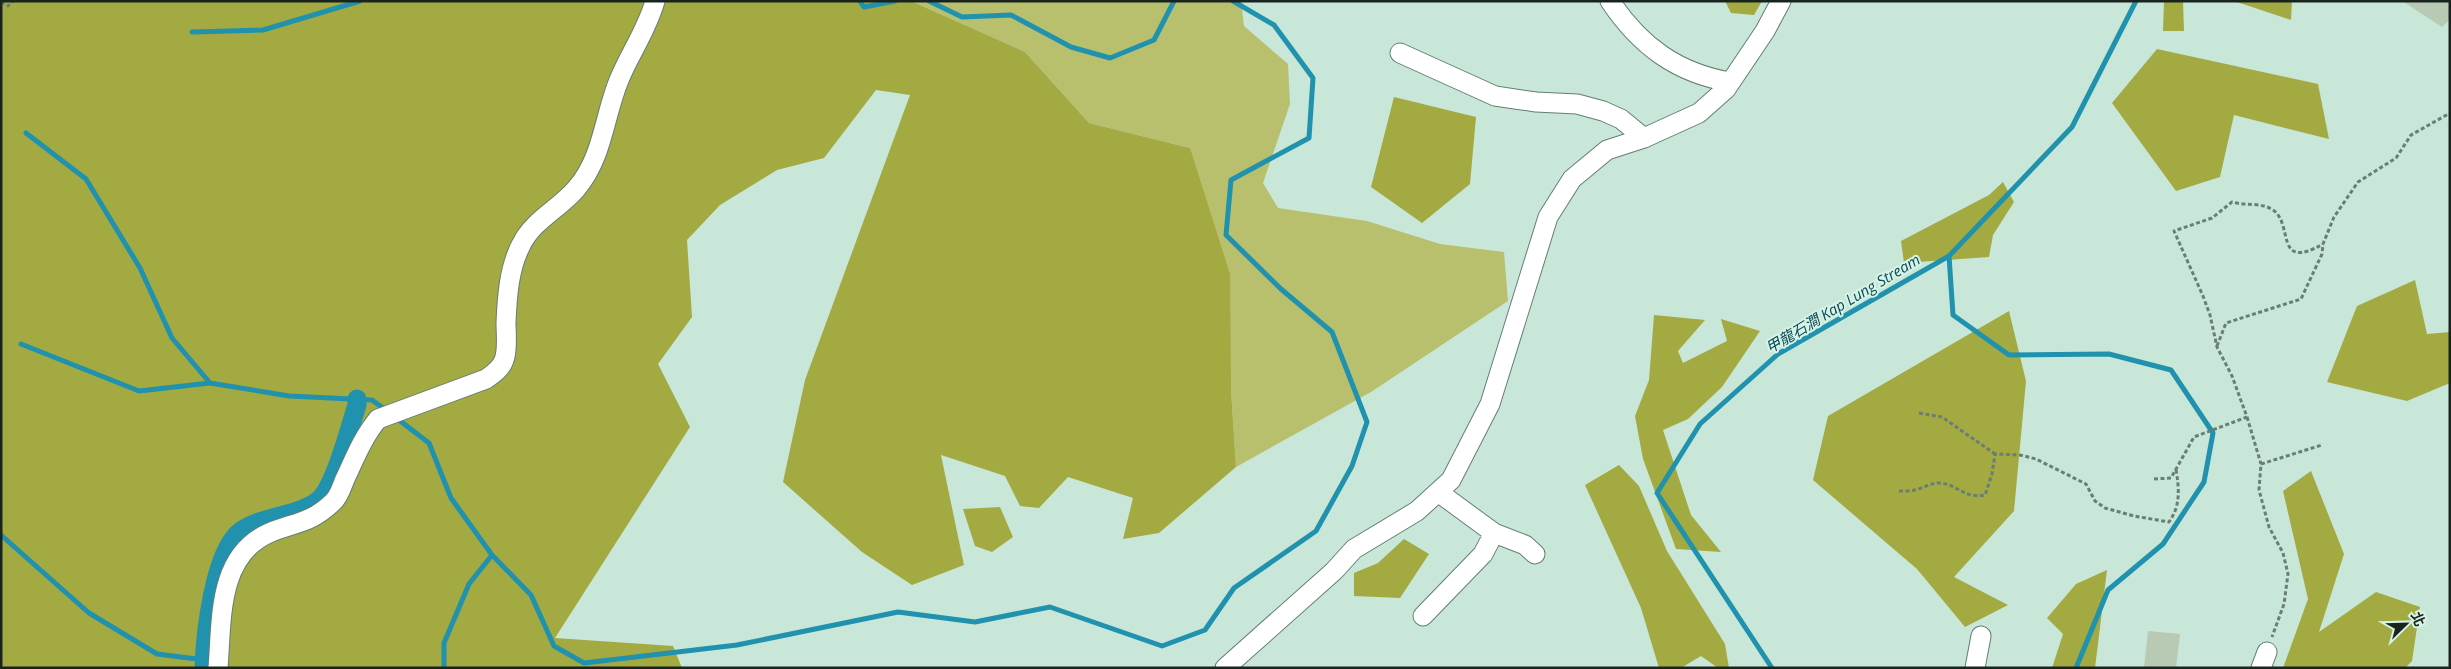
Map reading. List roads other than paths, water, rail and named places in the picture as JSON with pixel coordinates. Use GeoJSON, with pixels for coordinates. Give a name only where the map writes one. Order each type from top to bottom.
{"type":"FeatureCollection","features":[{"type":"Feature","properties":{"kind":"street"},"geometry":{"type":"LineString","coordinates":[[218,668],[226,586],[231,568],[249,546],[268,534],[308,521],[335,501],[367,432],[378,419],[486,379],[499,369],[504,360],[510,282],[520,246],[530,229],[576,189],[589,168],[602,141],[619,82],[648,25],[656,1]]}},
{"type":"Feature","properties":{"kind":"street"},"geometry":{"type":"LineString","coordinates":[[1610,1],[1625,23],[1661,56],[1688,72],[1730,82]]}},
{"type":"Feature","properties":{"kind":"street"},"geometry":{"type":"LineString","coordinates":[[1225,668],[1334,571],[1354,549],[1417,511],[1451,480],[1490,404],[1548,217],[1572,179],[1607,150],[1644,138],[1699,113],[1730,82],[1765,31],[1782,1]]}},
{"type":"Feature","properties":{"kind":"street"},"geometry":{"type":"LineString","coordinates":[[1400,53],[1496,96],[1536,102],[1577,104],[1604,111],[1621,119],[1644,138]]}},
{"type":"Feature","properties":{"kind":"street"},"geometry":{"type":"LineString","coordinates":[[1438,492],[1494,533],[1525,545],[1535,554]]}},
{"type":"Feature","properties":{"kind":"street"},"geometry":{"type":"LineString","coordinates":[[1423,616],[1483,554],[1494,533]]}},
{"type":"Feature","properties":{"kind":"street"},"geometry":{"type":"LineString","coordinates":[[1975,668],[1981,636]]}},
{"type":"Feature","properties":{"kind":"waterway"},"geometry":{"type":"LineString","coordinates":[[192,32],[263,30],[360,1]]}},
{"type":"Feature","properties":{"kind":"waterway"},"geometry":{"type":"LineString","coordinates":[[860,1],[864,7],[895,1]]}},
{"type":"Feature","properties":{"kind":"waterway"},"geometry":{"type":"LineString","coordinates":[[929,1],[962,17],[1011,15],[1071,47],[1110,58],[1154,40],[1174,1]]}},
{"type":"Feature","properties":{"kind":"waterway"},"geometry":{"type":"LineString","coordinates":[[395,417],[429,443],[451,498],[492,555],[531,595],[554,646],[584,663],[737,645],[898,612],[975,622],[1050,607],[1162,646],[1205,630],[1234,588],[1316,531],[1352,466],[1367,422],[1332,332],[1281,289],[1226,235],[1231,180],[1309,138],[1313,78],[1274,25],[1233,1]]}},
{"type":"Feature","properties":{"kind":"waterway"},"geometry":{"type":"LineString","coordinates":[[2076,668],[2108,590],[2163,544],[2204,482],[2213,433],[2171,370],[2109,354],[2009,355],[1953,315],[1949,256],[2072,127],[2136,1]]}},
{"type":"Feature","properties":{"kind":"waterway"},"geometry":{"type":"LineString","coordinates":[[26,133],[86,179],[140,268],[172,338],[210,383]]}},
{"type":"Feature","properties":{"kind":"waterway","name":"甲龍石澗 Kap Lung Stream"},"geometry":{"type":"LineString","coordinates":[[1772,668],[1657,493],[1700,424],[1778,354],[1949,256]]}},
{"type":"Feature","properties":{"kind":"waterway"},"geometry":{"type":"LineString","coordinates":[[21,344],[139,391],[210,383],[289,396],[372,400],[387,411]]}},
{"type":"Feature","properties":{"kind":"waterway"},"geometry":{"type":"LineString","coordinates":[[204,668],[206,635],[213,594],[224,556],[232,541],[241,531],[250,526],[301,510],[319,500],[325,493],[336,469],[357,405],[357,399]]}},
{"type":"Feature","properties":{"kind":"waterway"},"geometry":{"type":"LineString","coordinates":[[1,535],[89,613],[157,654],[205,660]]}},
{"type":"Feature","properties":{"kind":"waterway"},"geometry":{"type":"LineString","coordinates":[[444,668],[444,643],[469,584],[492,555]]}}]}
